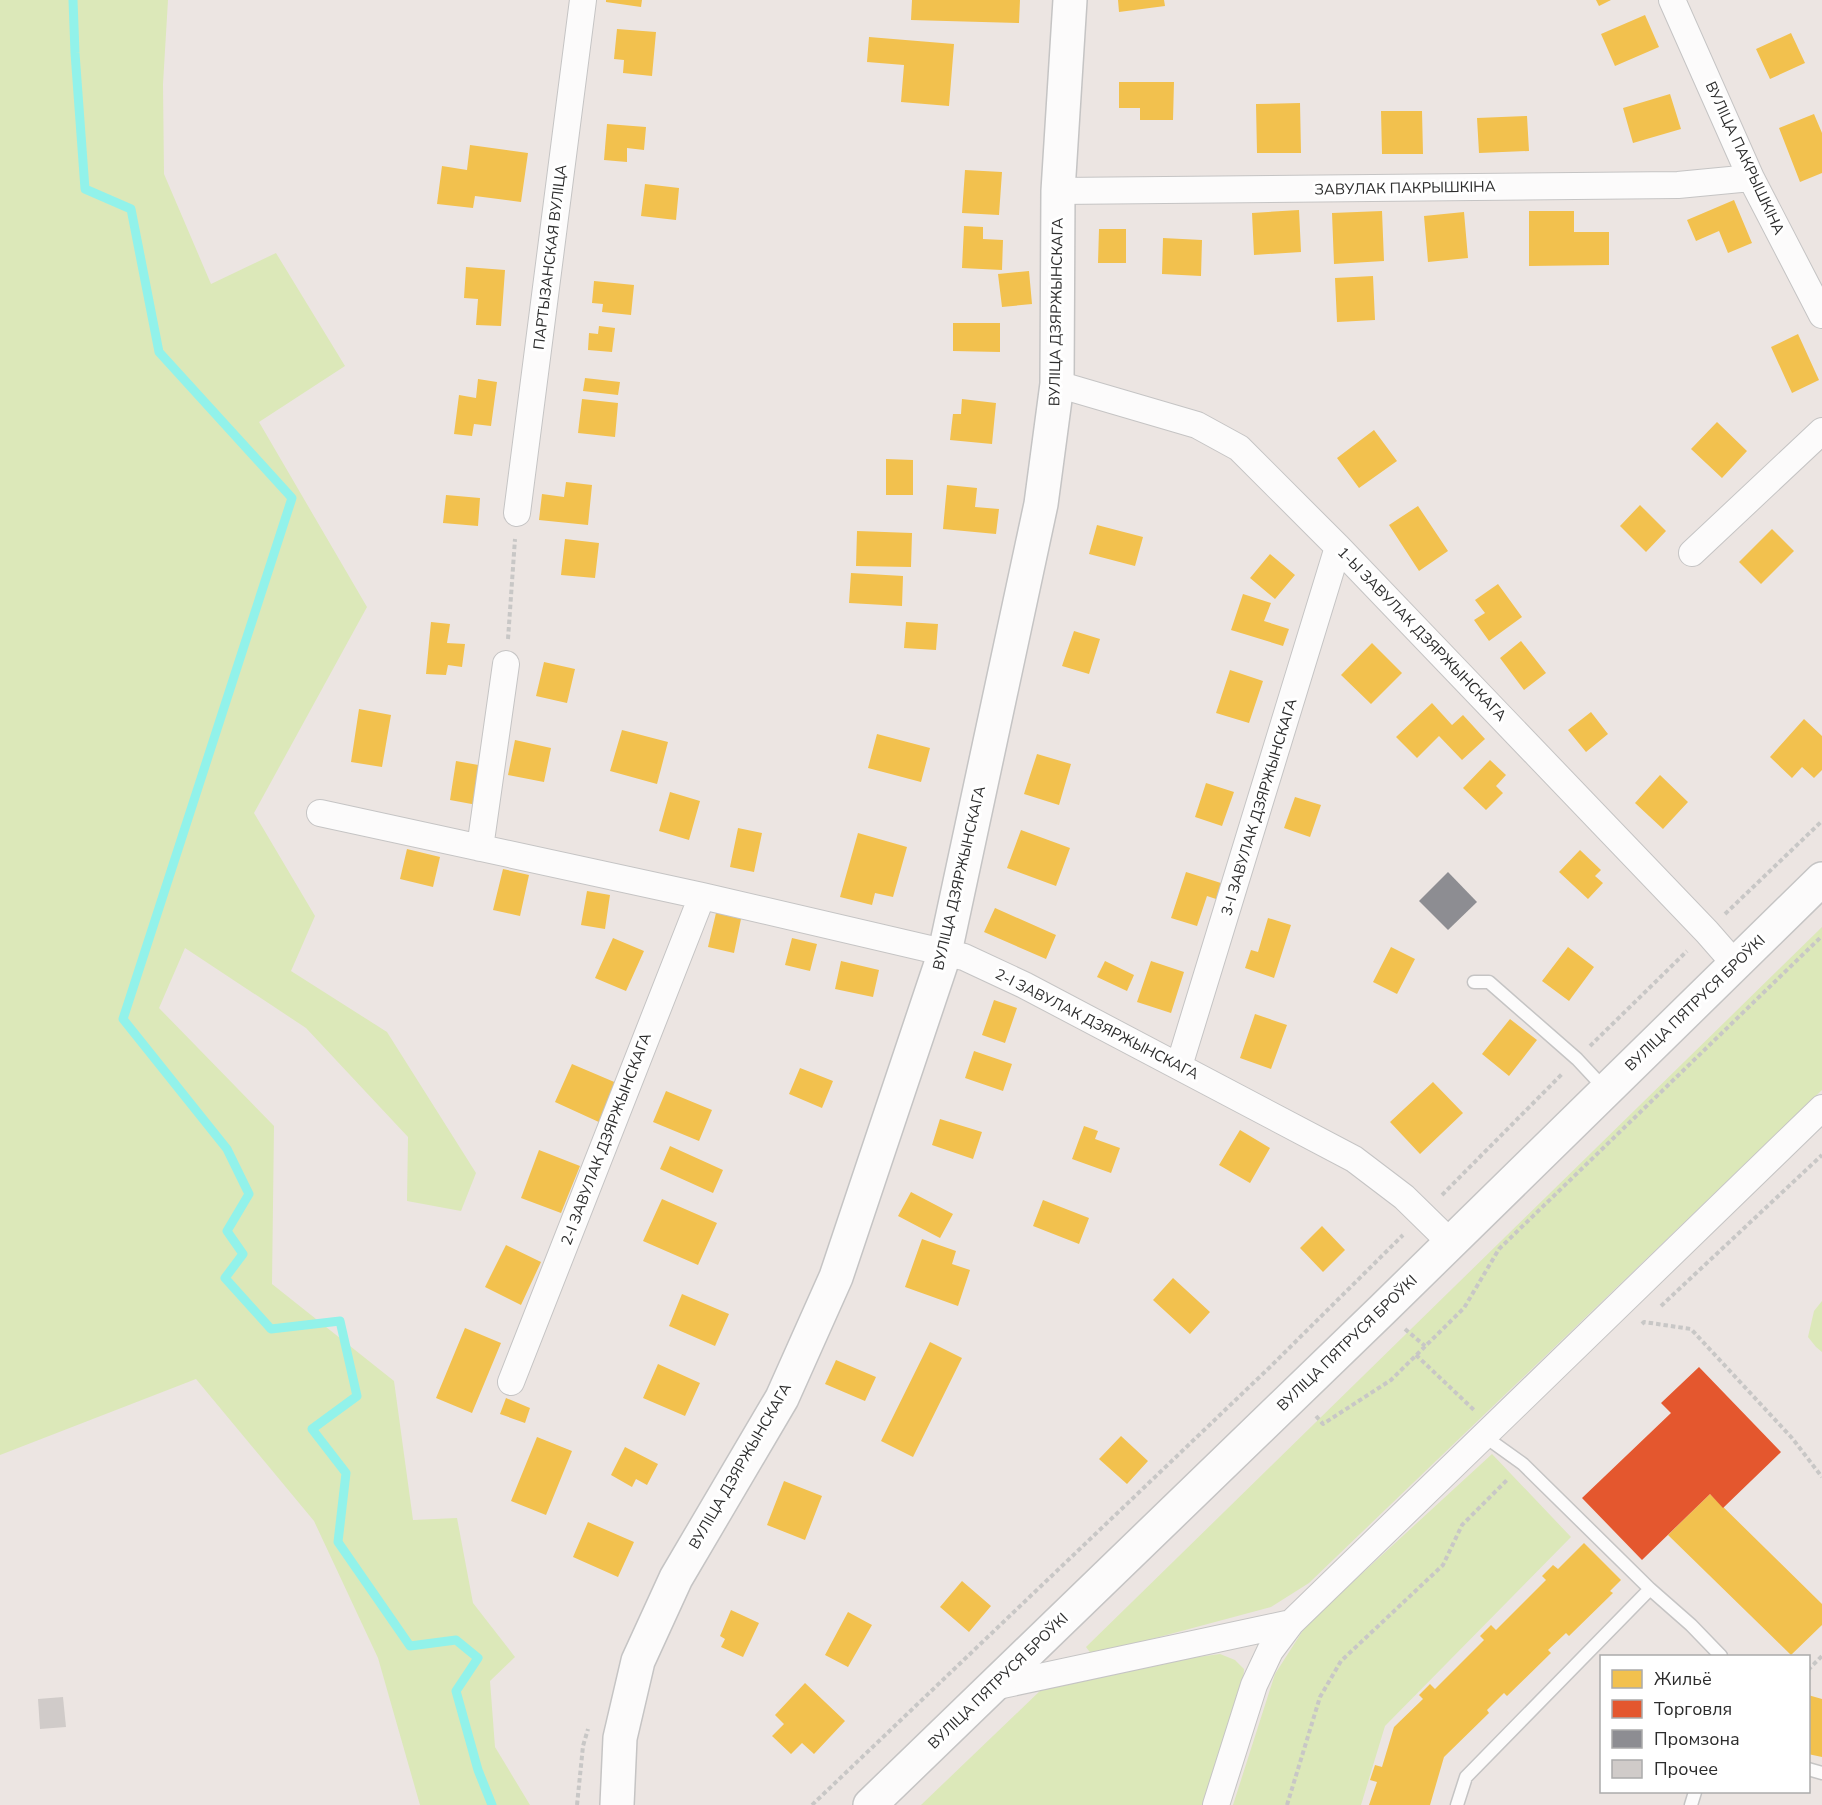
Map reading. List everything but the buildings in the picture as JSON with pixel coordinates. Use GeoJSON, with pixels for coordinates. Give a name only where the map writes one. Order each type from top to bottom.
{"type":"FeatureCollection","features":[{"type":"Feature","properties":{"kind":"street","name":"ПАРТЫЗАНСКАЯ ВУЛІЦА"},"geometry":{"type":"LineString","coordinates":[[517,513],[583,0]]}},
{"type":"Feature","properties":{"kind":"street","name":"ВУЛІЦА ДЗЯРЖЫНСКАГА"},"geometry":{"type":"LineString","coordinates":[[617,1805],[620,1738],[638,1661],[676,1578],[782,1398],[836,1277],[945,952],[1041,504],[1057,384],[1058,191],[1070,0]]}},
{"type":"Feature","properties":{"kind":"street","name":"ВУЛІЦА ПАКРЫШКІНА"},"geometry":{"type":"LineString","coordinates":[[1672,0],[1751,178],[1822,315]]}},
{"type":"Feature","properties":{"kind":"street","name":"ЗАВУЛАК ПАКРЫШКІНА"},"geometry":{"type":"LineString","coordinates":[[1058,191],[1678,185],[1751,178]]}},
{"type":"Feature","properties":{"kind":"street","name":"1-Ы ЗАВУЛАК ДЗЯРЖЫНСКАГА"},"geometry":{"type":"LineString","coordinates":[[1057,384],[1197,425],[1239,448],[1338,547],[1735,964]]}},
{"type":"Feature","properties":{"kind":"street"},"geometry":{"type":"LineString","coordinates":[[1692,553],[1822,431]]}},
{"type":"Feature","properties":{"kind":"street","name":"3-І ЗАВУЛАК ДЗЯРЖЫНСКАГА"},"geometry":{"type":"LineString","coordinates":[[1179,1066],[1338,547]]}},
{"type":"Feature","properties":{"kind":"street"},"geometry":{"type":"LineString","coordinates":[[480,848],[506,664]]}},
{"type":"Feature","properties":{"kind":"street","name":"2-І ЗАВУЛАК ДЗЯРЖЫНСКАГА"},"geometry":{"type":"LineString","coordinates":[[320,813],[702,896],[964,957],[1024,985],[1354,1159],[1404,1197],[1450,1242]]}},
{"type":"Feature","properties":{"kind":"street","name":"ВУЛІЦА ПЯТРУСЯ БРОЎКІ"},"geometry":{"type":"LineString","coordinates":[[870,1805],[1822,879]]}},
{"type":"Feature","properties":{"kind":"street","name":"2-І ЗАВУЛАК ДЗЯРЖЫНСКАГА"},"geometry":{"type":"LineString","coordinates":[[511,1382],[702,896]]}},
{"type":"Feature","properties":{"kind":"street"},"geometry":{"type":"LineString","coordinates":[[1216,1805],[1254,1685],[1270,1651],[1291,1623],[1822,1108]]}},
{"type":"Feature","properties":{"kind":"street"},"geometry":{"type":"LineString","coordinates":[[993,1687],[1291,1623]]}},
{"type":"Feature","properties":{"kind":"lane"},"geometry":{"type":"LineString","coordinates":[[1474,982],[1489,982],[1577,1059],[1606,1090]]}},
{"type":"Feature","properties":{"kind":"lane"},"geometry":{"type":"LineString","coordinates":[[1488,1432],[1720,1655]]}},
{"type":"Feature","properties":{"kind":"lane"},"geometry":{"type":"LineString","coordinates":[[1457,1805],[1466,1777],[1650,1589]]}},
{"type":"Feature","properties":{"kind":"path"},"geometry":{"type":"LineString","coordinates":[[506,664],[517,513]]}},
{"type":"Feature","properties":{"kind":"path"},"geometry":{"type":"LineString","coordinates":[[812,1805],[1269,1368],[1577,1059],[1822,821]]}},
{"type":"Feature","properties":{"kind":"path"},"geometry":{"type":"LineString","coordinates":[[1269,1368],[1323,1424],[1391,1380],[1464,1308],[1499,1249],[1822,936]]}},
{"type":"Feature","properties":{"kind":"path"},"geometry":{"type":"LineString","coordinates":[[1636,1330],[1822,1155]]}},
{"type":"Feature","properties":{"kind":"path"},"geometry":{"type":"LineString","coordinates":[[1644,1322],[1691,1329],[1792,1438],[1822,1477]]}},
{"type":"Feature","properties":{"kind":"path"},"geometry":{"type":"LineString","coordinates":[[1416,1354],[1488,1432]]}},
{"type":"Feature","properties":{"kind":"path"},"geometry":{"type":"LineString","coordinates":[[1287,1805],[1320,1697],[1341,1661],[1443,1565],[1462,1525],[1523,1464]]}},
{"type":"Feature","properties":{"kind":"path"},"geometry":{"type":"LineString","coordinates":[[1810,1669],[1822,1656]]}},
{"type":"Feature","properties":{"kind":"green space"},"geometry":{"type":"Polygon","coordinates":[[[0,0],[168,0],[163,84],[164,174],[211,284],[276,253],[345,366],[259,422],[367,607],[254,813],[315,916],[291,971],[387,1032],[476,1173],[461,1211],[407,1201],[408,1137],[306,1028],[185,948],[159,1008],[274,1126],[272,1284],[394,1381],[413,1520],[457,1518],[473,1603],[515,1657],[490,1681],[495,1747],[530,1805],[420,1805],[378,1658],[314,1521],[196,1379],[0,1455],[0,0]]]}},
{"type":"Feature","properties":{"kind":"green space"},"geometry":{"type":"Polygon","coordinates":[[[1822,927],[1822,1090],[1309,1583],[1271,1607],[1092,1655],[1086,1647],[1822,927]]]}},
{"type":"Feature","properties":{"kind":"green space"},"geometry":{"type":"Polygon","coordinates":[[[1822,1301],[1822,1352],[1808,1337],[1814,1311],[1822,1301]]]}},
{"type":"Feature","properties":{"kind":"green space"},"geometry":{"type":"Polygon","coordinates":[[[1492,1454],[1571,1537],[1385,1726],[1361,1805],[1233,1805],[1275,1674],[1307,1624],[1492,1454]]]}},
{"type":"Feature","properties":{"kind":"green space"},"geometry":{"type":"Polygon","coordinates":[[[1220,1654],[1235,1660],[1244,1669],[1243,1685],[1202,1805],[921,1805],[1043,1688],[1146,1664],[1220,1654]]]}},
{"type":"Feature","properties":{"kind":"waterway"},"geometry":{"type":"LineString","coordinates":[[73,0],[85,189],[131,209],[159,352],[292,498],[123,1019],[227,1149],[249,1194],[227,1231],[243,1254],[225,1278],[271,1329],[340,1321],[357,1396],[312,1429],[346,1473],[338,1542],[410,1646],[456,1640],[478,1658],[456,1691],[478,1770],[492,1805]]}}]}
